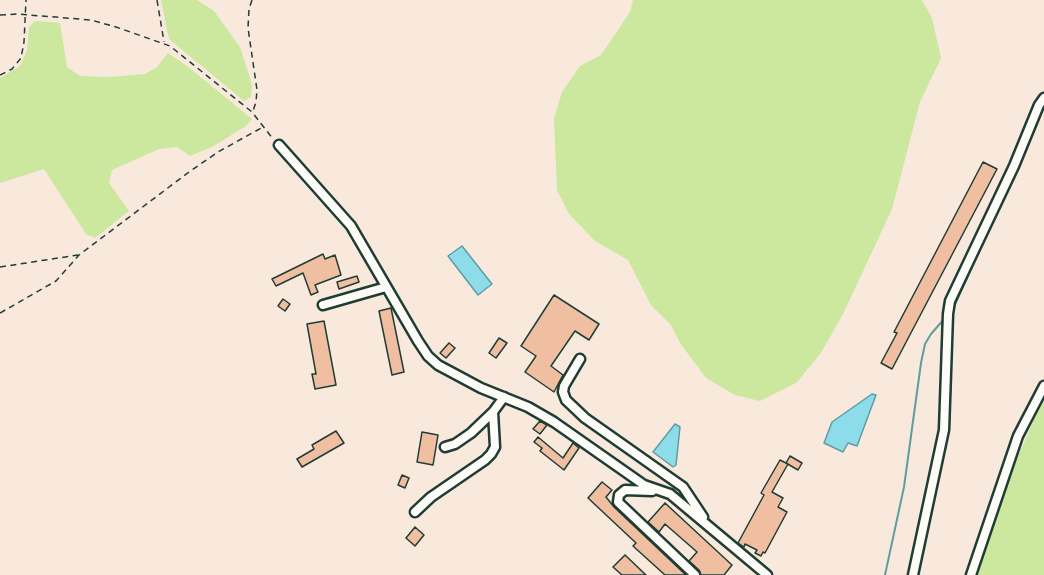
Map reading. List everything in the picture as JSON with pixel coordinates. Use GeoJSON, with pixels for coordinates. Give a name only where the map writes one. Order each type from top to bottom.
{"type":"FeatureCollection","features":[{"type":"Feature","properties":{"kind":"street"},"geometry":{"type":"LineString","coordinates":[[913,575],[945,421],[948,318],[951,301],[1044,98]]}},
{"type":"Feature","properties":{"kind":"street"},"geometry":{"type":"LineString","coordinates":[[279,145],[351,226],[428,356],[446,370],[528,407],[554,422],[644,484],[669,494],[767,575]]}},
{"type":"Feature","properties":{"kind":"street"},"geometry":{"type":"LineString","coordinates":[[323,305],[386,287]]}},
{"type":"Feature","properties":{"kind":"street"},"geometry":{"type":"LineString","coordinates":[[580,359],[564,386],[563,392],[566,400],[585,418],[683,487],[717,534]]}},
{"type":"Feature","properties":{"kind":"street"},"geometry":{"type":"LineString","coordinates":[[970,575],[1018,436],[1044,386]]}},
{"type":"Feature","properties":{"kind":"street"},"geometry":{"type":"LineString","coordinates":[[445,447],[463,439],[493,412],[504,397]]}},
{"type":"Feature","properties":{"kind":"street"},"geometry":{"type":"LineString","coordinates":[[415,512],[431,497],[485,460],[491,453],[495,447],[493,412]]}},
{"type":"Feature","properties":{"kind":"street"},"geometry":{"type":"LineString","coordinates":[[663,491],[630,489],[621,492],[617,498],[620,505],[695,575]]}},
{"type":"Feature","properties":{"kind":"path"},"geometry":{"type":"LineString","coordinates":[[0,75],[12,69],[21,58],[26,0]]}},
{"type":"Feature","properties":{"kind":"path"},"geometry":{"type":"LineString","coordinates":[[157,0],[164,43]]}},
{"type":"Feature","properties":{"kind":"path"},"geometry":{"type":"LineString","coordinates":[[252,0],[248,28],[257,90],[252,112]]}},
{"type":"Feature","properties":{"kind":"path"},"geometry":{"type":"LineString","coordinates":[[0,15],[91,21],[164,43],[252,112],[279,145]]}},
{"type":"Feature","properties":{"kind":"path"},"geometry":{"type":"LineString","coordinates":[[0,313],[56,281],[79,255],[189,172],[218,152],[263,127]]}},
{"type":"Feature","properties":{"kind":"path"},"geometry":{"type":"LineString","coordinates":[[0,267],[79,255]]}},
{"type":"Feature","properties":{"kind":"green space"},"geometry":{"type":"Polygon","coordinates":[[[161,0],[197,0],[214,11],[240,47],[252,84],[251,97],[244,101],[169,39],[161,0]]]}},
{"type":"Feature","properties":{"kind":"green space"},"geometry":{"type":"Polygon","coordinates":[[[633,0],[922,0],[932,18],[941,58],[920,102],[892,209],[844,312],[821,353],[796,383],[760,401],[735,395],[706,378],[680,343],[671,325],[651,305],[628,260],[595,241],[569,214],[557,190],[554,119],[562,92],[580,66],[601,55],[630,12],[633,0]]]}},
{"type":"Feature","properties":{"kind":"green space"},"geometry":{"type":"Polygon","coordinates":[[[35,21],[60,23],[67,67],[80,76],[109,77],[145,74],[157,67],[168,53],[252,119],[246,126],[212,147],[190,156],[177,147],[159,149],[112,170],[109,183],[129,211],[95,238],[86,234],[44,169],[0,183],[0,78],[20,66],[27,50],[29,27],[35,21]]]}},
{"type":"Feature","properties":{"kind":"green space"},"geometry":{"type":"Polygon","coordinates":[[[1044,397],[1044,575],[977,575],[1012,470],[1044,397]]]}},
{"type":"Feature","properties":{"kind":"water"},"geometry":{"type":"Polygon","coordinates":[[[462,246],[492,284],[478,295],[448,256],[462,246]]]}},
{"type":"Feature","properties":{"kind":"water"},"geometry":{"type":"Polygon","coordinates":[[[872,394],[876,395],[857,446],[848,443],[843,452],[824,443],[832,422],[872,394]]]}},
{"type":"Feature","properties":{"kind":"water"},"geometry":{"type":"Polygon","coordinates":[[[675,424],[680,427],[676,465],[673,467],[653,452],[675,424]]]}},
{"type":"Feature","properties":{"kind":"building"},"geometry":{"type":"Polygon","coordinates":[[[983,162],[997,169],[892,369],[881,363],[897,333],[894,332],[983,162]]]}},
{"type":"Feature","properties":{"kind":"building"},"geometry":{"type":"Polygon","coordinates":[[[323,254],[325,259],[335,255],[341,275],[315,285],[318,292],[311,295],[303,273],[276,286],[272,279],[323,254]]]}},
{"type":"Feature","properties":{"kind":"building"},"geometry":{"type":"Polygon","coordinates":[[[357,276],[359,282],[339,289],[337,282],[357,276]]]}},
{"type":"Feature","properties":{"kind":"building"},"geometry":{"type":"Polygon","coordinates":[[[554,295],[599,324],[589,340],[575,331],[551,366],[563,375],[554,392],[525,372],[536,356],[521,346],[554,295]]]}},
{"type":"Feature","properties":{"kind":"building"},"geometry":{"type":"Polygon","coordinates":[[[283,299],[290,304],[285,311],[278,306],[283,299]]]}},
{"type":"Feature","properties":{"kind":"building"},"geometry":{"type":"Polygon","coordinates":[[[391,308],[404,372],[392,375],[379,311],[391,308]]]}},
{"type":"Feature","properties":{"kind":"building"},"geometry":{"type":"Polygon","coordinates":[[[324,321],[336,385],[315,389],[312,374],[316,374],[307,324],[324,321]]]}},
{"type":"Feature","properties":{"kind":"building"},"geometry":{"type":"Polygon","coordinates":[[[499,338],[507,343],[496,358],[489,353],[499,338]]]}},
{"type":"Feature","properties":{"kind":"building"},"geometry":{"type":"Polygon","coordinates":[[[449,343],[455,348],[446,358],[440,353],[449,343]]]}},
{"type":"Feature","properties":{"kind":"building"},"geometry":{"type":"Polygon","coordinates":[[[540,421],[547,425],[540,434],[533,429],[540,421]]]}},
{"type":"Feature","properties":{"kind":"building"},"geometry":{"type":"Polygon","coordinates":[[[336,431],[344,443],[302,467],[297,459],[314,449],[312,445],[336,431]]]}},
{"type":"Feature","properties":{"kind":"building"},"geometry":{"type":"Polygon","coordinates":[[[422,432],[438,435],[433,465],[417,462],[422,432]]]}},
{"type":"Feature","properties":{"kind":"building"},"geometry":{"type":"Polygon","coordinates":[[[538,437],[563,458],[573,443],[579,448],[564,470],[540,451],[542,448],[534,442],[538,437]]]}},
{"type":"Feature","properties":{"kind":"building"},"geometry":{"type":"Polygon","coordinates":[[[790,456],[802,463],[798,470],[786,463],[790,456]]]}},
{"type":"Feature","properties":{"kind":"building"},"geometry":{"type":"Polygon","coordinates":[[[780,460],[788,464],[772,492],[783,498],[778,507],[787,512],[765,553],[763,552],[761,556],[755,553],[757,550],[738,543],[764,495],[761,493],[780,460]]]}},
{"type":"Feature","properties":{"kind":"building"},"geometry":{"type":"Polygon","coordinates":[[[402,475],[409,478],[405,488],[398,485],[402,475]]]}},
{"type":"Feature","properties":{"kind":"building"},"geometry":{"type":"Polygon","coordinates":[[[602,482],[612,490],[606,497],[614,507],[686,575],[665,575],[633,546],[636,543],[588,498],[602,482]]]}},
{"type":"Feature","properties":{"kind":"building"},"geometry":{"type":"Polygon","coordinates":[[[665,503],[732,565],[724,575],[701,575],[689,561],[697,552],[665,524],[659,532],[648,522],[665,503]]]}},
{"type":"Feature","properties":{"kind":"building"},"geometry":{"type":"Polygon","coordinates":[[[415,527],[424,535],[415,546],[406,538],[415,527]]]}},
{"type":"Feature","properties":{"kind":"building"},"geometry":{"type":"Polygon","coordinates":[[[625,555],[646,575],[622,575],[613,567],[625,555]]]}},
{"type":"Feature","properties":{"kind":"waterway"},"geometry":{"type":"LineString","coordinates":[[1030,137],[1044,107]]}},
{"type":"Feature","properties":{"kind":"waterway"},"geometry":{"type":"LineString","coordinates":[[953,309],[997,211]]}},
{"type":"Feature","properties":{"kind":"waterway"},"geometry":{"type":"LineString","coordinates":[[885,575],[904,487],[925,344],[945,318]]}}]}
